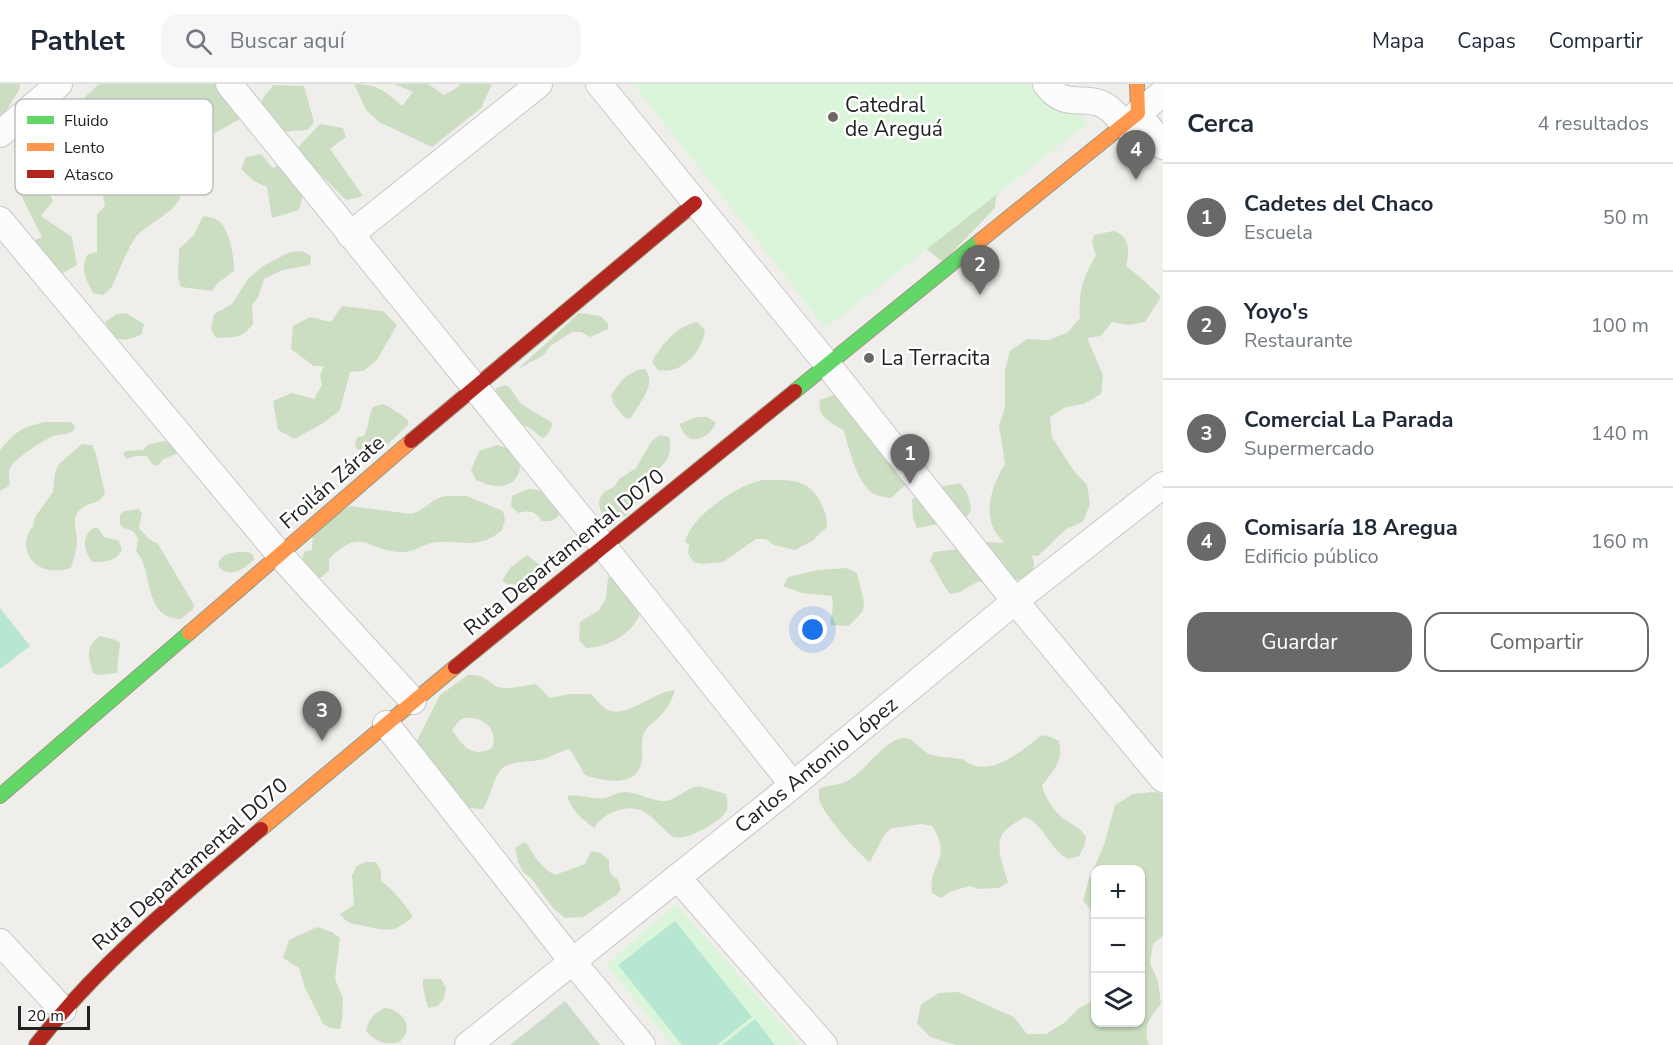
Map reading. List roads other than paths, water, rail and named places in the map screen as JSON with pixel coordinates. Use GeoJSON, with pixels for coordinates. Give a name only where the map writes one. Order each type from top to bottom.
{"type":"FeatureCollection","features":[{"type":"Feature","properties":{"kind":"main road"},"geometry":{"type":"LineString","coordinates":[[1131,119],[1137,84]]}},
{"type":"Feature","properties":{"kind":"main road","name":"Ruta Departamental D070"},"geometry":{"type":"LineString","coordinates":[[36,1045],[63,1010],[133,938],[413,701],[1131,119]]}},
{"type":"Feature","properties":{"kind":"main road","name":"Froilán Zárate"},"geometry":{"type":"LineString","coordinates":[[0,796],[474,387],[695,203]]}},
{"type":"Feature","properties":{"kind":"street"},"geometry":{"type":"LineString","coordinates":[[42,99],[59,84]]}},
{"type":"Feature","properties":{"kind":"street"},"geometry":{"type":"LineString","coordinates":[[229,84],[793,784]]}},
{"type":"Feature","properties":{"kind":"street"},"geometry":{"type":"LineString","coordinates":[[350,236],[539,84]]}},
{"type":"Feature","properties":{"kind":"street"},"geometry":{"type":"LineString","coordinates":[[599,84],[827,364],[1015,601],[1163,779]]}},
{"type":"Feature","properties":{"kind":"street"},"geometry":{"type":"LineString","coordinates":[[1046,84],[1052,92],[1063,99],[1092,101],[1109,107],[1131,119],[1163,147]]}},
{"type":"Feature","properties":{"kind":"street"},"geometry":{"type":"LineString","coordinates":[[1131,119],[1163,93]]}},
{"type":"Feature","properties":{"kind":"street"},"geometry":{"type":"LineString","coordinates":[[0,135],[15,122]]}},
{"type":"Feature","properties":{"kind":"street"},"geometry":{"type":"LineString","coordinates":[[0,220],[280,555],[413,701]]}},
{"type":"Feature","properties":{"kind":"street","name":"Carlos Antonio López"},"geometry":{"type":"LineString","coordinates":[[468,1045],[793,784],[1015,601],[1163,485]]}},
{"type":"Feature","properties":{"kind":"street"},"geometry":{"type":"LineString","coordinates":[[386,724],[573,962],[642,1045]]}},
{"type":"Feature","properties":{"kind":"street"},"geometry":{"type":"LineString","coordinates":[[677,877],[824,1045]]}},
{"type":"Feature","properties":{"kind":"street"},"geometry":{"type":"LineString","coordinates":[[0,942],[63,1010]]}},
{"type":"Feature","properties":{"kind":"place","name":"Catedral de Areguá"},"geometry":{"type":"Point","coordinates":[833,117]}},
{"type":"Feature","properties":{"kind":"place","name":"Comisaría 18 Aregua"},"geometry":{"type":"Point","coordinates":[1136,180]}},
{"type":"Feature","properties":{"kind":"place","name":"Yoyo's"},"geometry":{"type":"Point","coordinates":[980,295]}},
{"type":"Feature","properties":{"kind":"place","name":"La Terracita"},"geometry":{"type":"Point","coordinates":[869,358]}},
{"type":"Feature","properties":{"kind":"place","name":"Cadetes del Chaco"},"geometry":{"type":"Point","coordinates":[910,484]}},
{"type":"Feature","properties":{"kind":"place","name":"Comercial La Parada"},"geometry":{"type":"Point","coordinates":[322,741]}}]}
